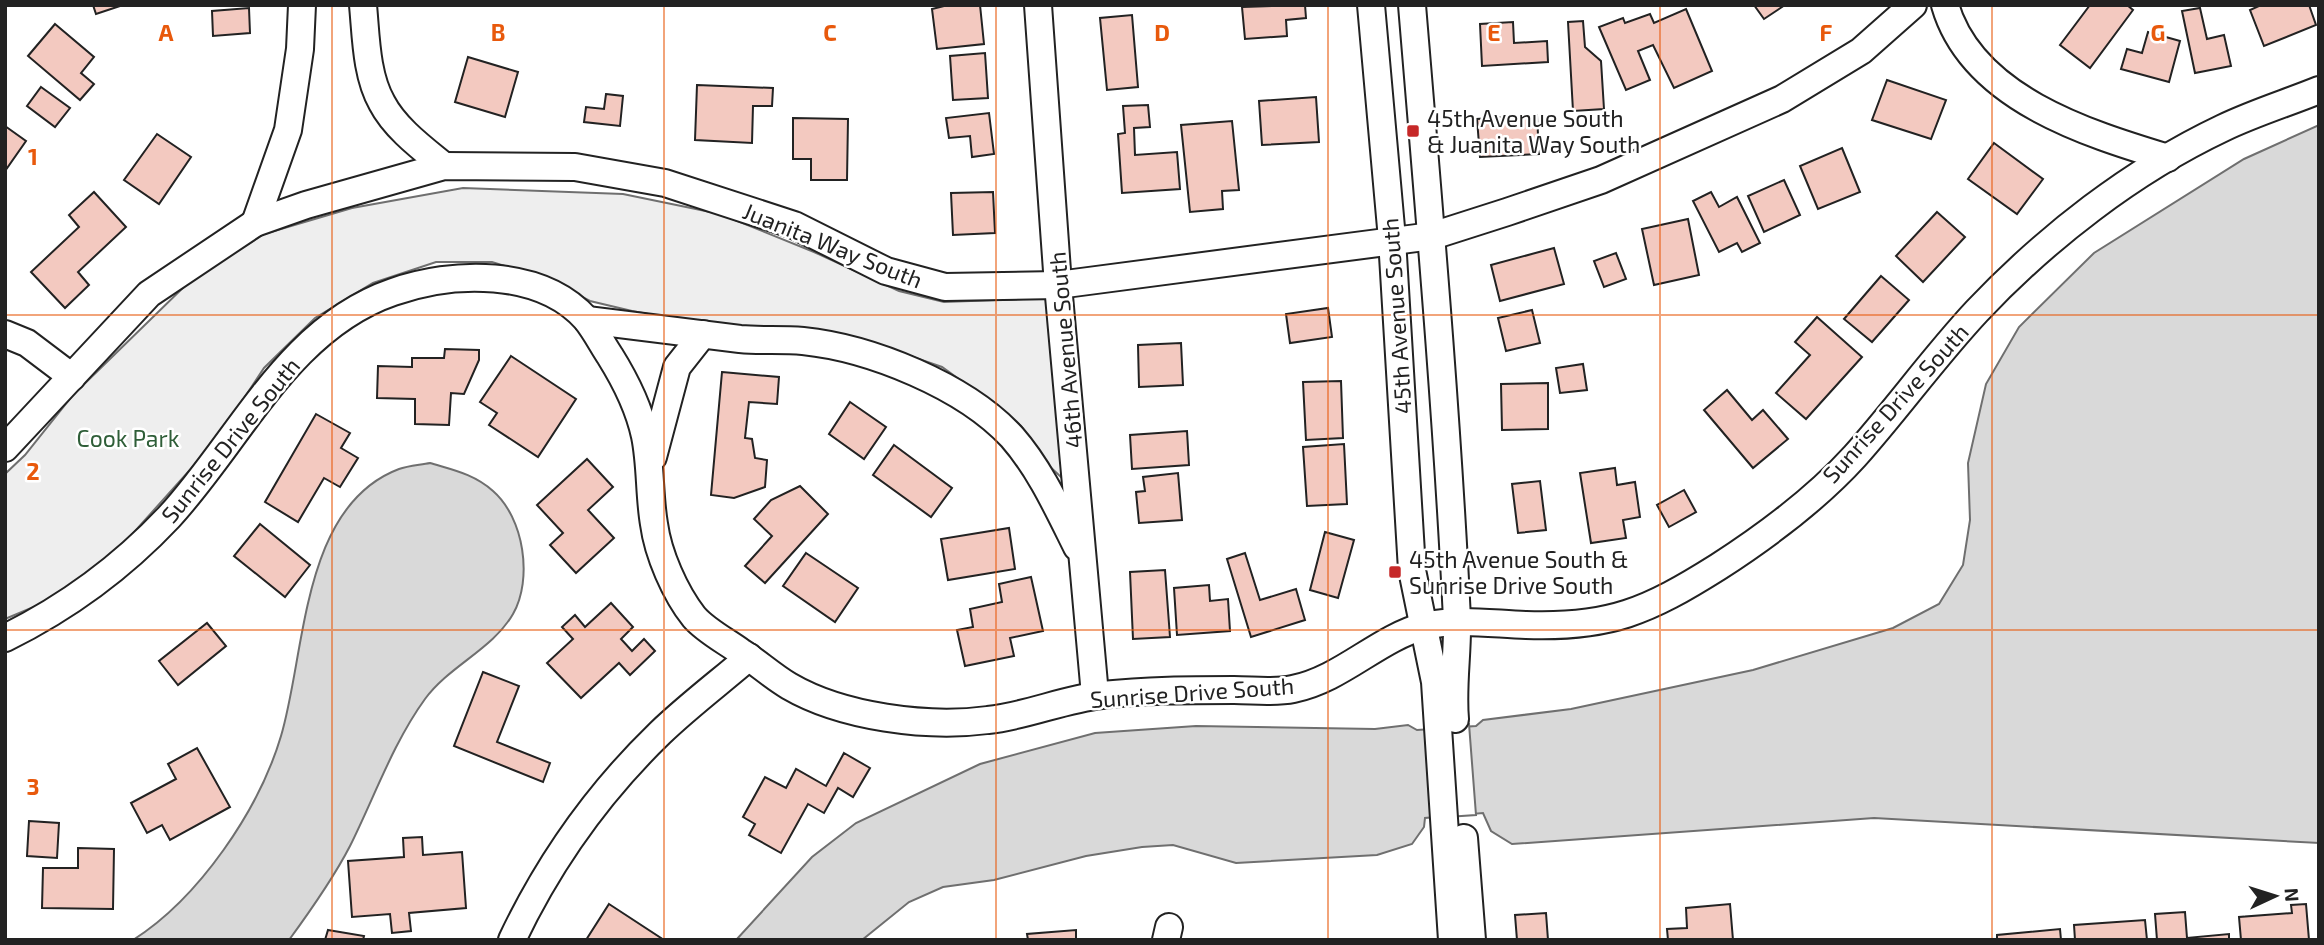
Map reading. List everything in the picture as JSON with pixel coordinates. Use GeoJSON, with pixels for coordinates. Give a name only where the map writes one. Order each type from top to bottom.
{"type":"FeatureCollection","features":[{"type":"Feature","properties":{"kind":"street"},"geometry":{"type":"LineString","coordinates":[[255,223],[288,130],[300,49],[302,5]]}},
{"type":"Feature","properties":{"kind":"street"},"geometry":{"type":"LineString","coordinates":[[363,5],[368,58],[382,103],[413,140],[444,166]]}},
{"type":"Feature","properties":{"kind":"street","name":"46th Avenue South"},"geometry":{"type":"LineString","coordinates":[[1038,5],[1058,285],[1095,695]]}},
{"type":"Feature","properties":{"kind":"street","name":"45th Avenue South"},"geometry":{"type":"LineString","coordinates":[[1371,5],[1392,239],[1412,570],[1434,682],[1447,726]]}},
{"type":"Feature","properties":{"kind":"street","name":"45th Avenue South"},"geometry":{"type":"LineString","coordinates":[[1412,5],[1432,236],[1457,621],[1447,726]]}},
{"type":"Feature","properties":{"kind":"street","name":"Juanita Way South"},"geometry":{"type":"LineString","coordinates":[[5,448],[149,294],[255,223],[306,205],[444,166],[575,167],[665,183],[794,225],[886,271],[945,288],[1058,285],[1392,239],[1432,236],[1601,180],[1782,100],[1861,51],[1913,5]]}},
{"type":"Feature","properties":{"kind":"street"},"geometry":{"type":"LineString","coordinates":[[1945,5],[1950,23],[1982,67],[2028,103],[2084,129],[2168,158]]}},
{"type":"Feature","properties":{"kind":"street","name":"Sunrise Drive South"},"geometry":{"type":"LineString","coordinates":[[5,638],[55,614],[117,569],[180,505],[282,371],[327,328],[382,295],[429,280],[480,276],[529,285],[569,305],[587,320],[623,376],[645,432],[654,531],[675,585],[697,622],[791,688],[829,702],[883,717],[937,723],[991,720],[1095,695],[1289,690],[1335,674],[1384,643],[1422,627],[1457,621],[1564,626],[1609,622],[1649,606],[1716,568],[1772,530],[1848,464],[1974,314],[2029,260],[2090,211],[2168,158],[2225,127],[2319,90]]}},
{"type":"Feature","properties":{"kind":"street"},"geometry":{"type":"LineString","coordinates":[[587,320],[703,334],[803,341],[854,351],[905,367],[960,395],[1011,437],[1048,489],[1085,564]]}},
{"type":"Feature","properties":{"kind":"street"},"geometry":{"type":"LineString","coordinates":[[5,334],[27,343],[72,377]]}},
{"type":"Feature","properties":{"kind":"street"},"geometry":{"type":"LineString","coordinates":[[649,474],[677,367],[703,334]]}},
{"type":"Feature","properties":{"kind":"street"},"geometry":{"type":"LineString","coordinates":[[512,940],[532,898],[578,827],[660,733],[749,657]]}},
{"type":"Feature","properties":{"kind":"street"},"geometry":{"type":"LineString","coordinates":[[1447,726],[1454,817],[1472,940]]}},
{"type":"Feature","properties":{"kind":"street"},"geometry":{"type":"LineString","coordinates":[[1452,940],[1454,817]]}},
{"type":"Feature","properties":{"kind":"green space","name":"Cook Park"},"geometry":{"type":"Polygon","coordinates":[[[463,188],[623,194],[720,214],[814,252],[899,291],[944,302],[1048,298],[1062,450],[1061,477],[1046,463],[1021,426],[988,400],[942,367],[881,346],[692,322],[632,311],[590,301],[545,278],[492,262],[436,262],[373,283],[315,318],[264,368],[215,442],[118,550],[48,601],[5,619],[5,474],[25,455],[73,395],[192,279],[264,234],[352,208],[463,188]]]}},
{"type":"Feature","properties":{"kind":"shaded area"},"geometry":{"type":"Polygon","coordinates":[[[2319,125],[2319,843],[1874,818],[1512,844],[1491,831],[1483,813],[1425,818],[1424,827],[1412,844],[1377,855],[1236,863],[1173,845],[1086,856],[994,880],[943,887],[909,902],[862,940],[736,940],[812,857],[856,823],[980,764],[1095,733],[1196,726],[1375,729],[1408,725],[1417,730],[1476,726],[1483,720],[1571,709],[1753,670],[1893,628],[1939,604],[1963,565],[1970,520],[1968,463],[1986,384],[2019,327],[2094,253],[2244,159],[2319,125]]]}},
{"type":"Feature","properties":{"kind":"shaded area"},"geometry":{"type":"Polygon","coordinates":[[[430,463],[463,473],[486,485],[504,503],[512,517],[522,549],[524,567],[523,584],[513,614],[483,648],[446,677],[425,699],[394,752],[343,858],[289,940],[133,940],[181,901],[203,877],[224,850],[258,793],[281,736],[313,585],[325,548],[343,515],[367,488],[399,469],[430,463]]]}},
{"type":"Feature","properties":{"kind":"pier"},"geometry":{"type":"Polygon","coordinates":[[[1469,724],[1476,815],[1432,818],[1425,728],[1469,724]]]}},
{"type":"Feature","properties":{"kind":"building"},"geometry":{"type":"Polygon","coordinates":[[[93,5],[123,5],[96,14],[93,5]]]}},
{"type":"Feature","properties":{"kind":"building"},"geometry":{"type":"Polygon","coordinates":[[[948,5],[980,5],[984,44],[937,49],[932,9],[948,5]]]}},
{"type":"Feature","properties":{"kind":"building"},"geometry":{"type":"Polygon","coordinates":[[[1305,5],[1306,18],[1286,20],[1287,36],[1245,39],[1242,7],[1305,5]]]}},
{"type":"Feature","properties":{"kind":"building"},"geometry":{"type":"Polygon","coordinates":[[[1754,5],[1785,5],[1764,19],[1754,5]]]}},
{"type":"Feature","properties":{"kind":"building"},"geometry":{"type":"Polygon","coordinates":[[[2090,5],[2127,5],[2133,10],[2090,68],[2060,45],[2090,5]]]}},
{"type":"Feature","properties":{"kind":"building"},"geometry":{"type":"Polygon","coordinates":[[[2261,5],[2309,5],[2316,25],[2264,46],[2250,10],[2261,5]]]}},
{"type":"Feature","properties":{"kind":"building"},"geometry":{"type":"Polygon","coordinates":[[[249,8],[250,33],[213,36],[212,11],[249,8]]]}},
{"type":"Feature","properties":{"kind":"building"},"geometry":{"type":"Polygon","coordinates":[[[2200,8],[2207,39],[2224,35],[2231,66],[2195,73],[2182,11],[2200,8]]]}},
{"type":"Feature","properties":{"kind":"building"},"geometry":{"type":"Polygon","coordinates":[[[1686,9],[1712,71],[1674,88],[1653,45],[1638,51],[1650,80],[1626,90],[1599,27],[1623,18],[1625,23],[1650,14],[1654,23],[1686,9]]]}},
{"type":"Feature","properties":{"kind":"building"},"geometry":{"type":"Polygon","coordinates":[[[1132,15],[1138,87],[1107,90],[1100,18],[1132,15]]]}},
{"type":"Feature","properties":{"kind":"building"},"geometry":{"type":"Polygon","coordinates":[[[1583,21],[1585,47],[1601,61],[1604,109],[1573,111],[1568,22],[1583,21]]]}},
{"type":"Feature","properties":{"kind":"building"},"geometry":{"type":"Polygon","coordinates":[[[1513,22],[1514,43],[1547,41],[1548,62],[1482,66],[1480,24],[1513,22]]]}},
{"type":"Feature","properties":{"kind":"building"},"geometry":{"type":"Polygon","coordinates":[[[55,24],[94,57],[81,73],[94,84],[80,100],[28,56],[55,24]]]}},
{"type":"Feature","properties":{"kind":"building"},"geometry":{"type":"Polygon","coordinates":[[[2148,32],[2180,41],[2169,82],[2121,69],[2127,49],[2142,53],[2148,32]]]}},
{"type":"Feature","properties":{"kind":"building"},"geometry":{"type":"Polygon","coordinates":[[[985,53],[988,98],[953,100],[950,56],[985,53]]]}},
{"type":"Feature","properties":{"kind":"building"},"geometry":{"type":"Polygon","coordinates":[[[468,57],[518,72],[505,117],[455,102],[468,57]]]}},
{"type":"Feature","properties":{"kind":"building"},"geometry":{"type":"Polygon","coordinates":[[[1887,80],[1946,100],[1931,139],[1872,120],[1887,80]]]}},
{"type":"Feature","properties":{"kind":"building"},"geometry":{"type":"Polygon","coordinates":[[[697,85],[773,88],[772,106],[753,106],[752,143],[695,140],[697,85]]]}},
{"type":"Feature","properties":{"kind":"building"},"geometry":{"type":"Polygon","coordinates":[[[41,87],[70,108],[55,127],[27,106],[41,87]]]}},
{"type":"Feature","properties":{"kind":"building"},"geometry":{"type":"Polygon","coordinates":[[[606,94],[623,96],[620,126],[584,122],[586,107],[604,109],[606,94]]]}},
{"type":"Feature","properties":{"kind":"building"},"geometry":{"type":"Polygon","coordinates":[[[1316,97],[1319,142],[1262,145],[1259,101],[1316,97]]]}},
{"type":"Feature","properties":{"kind":"building"},"geometry":{"type":"Polygon","coordinates":[[[1148,105],[1150,127],[1134,128],[1135,155],[1177,152],[1180,189],[1122,193],[1118,134],[1125,133],[1123,106],[1148,105]]]}},
{"type":"Feature","properties":{"kind":"building"},"geometry":{"type":"Polygon","coordinates":[[[989,113],[994,154],[972,157],[970,136],[949,138],[946,118],[989,113]]]}},
{"type":"Feature","properties":{"kind":"building"},"geometry":{"type":"Polygon","coordinates":[[[1537,115],[1539,154],[1480,157],[1477,119],[1537,115]]]}},
{"type":"Feature","properties":{"kind":"building"},"geometry":{"type":"Polygon","coordinates":[[[793,118],[848,119],[847,180],[811,180],[811,159],[793,159],[793,118]]]}},
{"type":"Feature","properties":{"kind":"building"},"geometry":{"type":"Polygon","coordinates":[[[1232,121],[1239,190],[1222,191],[1223,209],[1190,212],[1181,125],[1232,121]]]}},
{"type":"Feature","properties":{"kind":"building"},"geometry":{"type":"Polygon","coordinates":[[[5,126],[26,141],[5,171],[5,126]]]}},
{"type":"Feature","properties":{"kind":"building"},"geometry":{"type":"Polygon","coordinates":[[[157,134],[191,157],[159,204],[124,180],[157,134]]]}},
{"type":"Feature","properties":{"kind":"building"},"geometry":{"type":"Polygon","coordinates":[[[1994,143],[2043,179],[2017,214],[1968,179],[1994,143]]]}},
{"type":"Feature","properties":{"kind":"building"},"geometry":{"type":"Polygon","coordinates":[[[1842,148],[1860,192],[1818,209],[1800,166],[1842,148]]]}},
{"type":"Feature","properties":{"kind":"building"},"geometry":{"type":"Polygon","coordinates":[[[1784,180],[1800,215],[1764,232],[1748,196],[1784,180]]]}},
{"type":"Feature","properties":{"kind":"building"},"geometry":{"type":"Polygon","coordinates":[[[94,192],[126,227],[78,272],[89,285],[65,308],[31,272],[79,227],[69,215],[94,192]]]}},
{"type":"Feature","properties":{"kind":"building"},"geometry":{"type":"Polygon","coordinates":[[[993,192],[995,233],[953,235],[951,193],[993,192]]]}},
{"type":"Feature","properties":{"kind":"building"},"geometry":{"type":"Polygon","coordinates":[[[1711,192],[1719,207],[1737,197],[1760,243],[1742,252],[1737,243],[1719,252],[1693,201],[1711,192]]]}},
{"type":"Feature","properties":{"kind":"building"},"geometry":{"type":"Polygon","coordinates":[[[1937,212],[1965,237],[1923,282],[1896,256],[1937,212]]]}},
{"type":"Feature","properties":{"kind":"building"},"geometry":{"type":"Polygon","coordinates":[[[1688,219],[1699,275],[1654,285],[1642,229],[1688,219]]]}},
{"type":"Feature","properties":{"kind":"building"},"geometry":{"type":"Polygon","coordinates":[[[1554,248],[1564,284],[1500,301],[1491,265],[1554,248]]]}},
{"type":"Feature","properties":{"kind":"building"},"geometry":{"type":"Polygon","coordinates":[[[1616,253],[1626,279],[1604,287],[1594,261],[1616,253]]]}},
{"type":"Feature","properties":{"kind":"building"},"geometry":{"type":"Polygon","coordinates":[[[1881,276],[1909,300],[1872,342],[1844,319],[1881,276]]]}},
{"type":"Feature","properties":{"kind":"building"},"geometry":{"type":"Polygon","coordinates":[[[1328,308],[1332,337],[1290,343],[1286,314],[1328,308]]]}},
{"type":"Feature","properties":{"kind":"building"},"geometry":{"type":"Polygon","coordinates":[[[1532,310],[1540,343],[1506,351],[1498,318],[1532,310]]]}},
{"type":"Feature","properties":{"kind":"building"},"geometry":{"type":"Polygon","coordinates":[[[1817,317],[1862,357],[1806,419],[1776,393],[1810,355],[1795,342],[1817,317]]]}},
{"type":"Feature","properties":{"kind":"building"},"geometry":{"type":"Polygon","coordinates":[[[1181,343],[1183,385],[1139,387],[1138,345],[1181,343]]]}},
{"type":"Feature","properties":{"kind":"building"},"geometry":{"type":"Polygon","coordinates":[[[445,349],[479,350],[479,360],[464,394],[451,393],[449,425],[415,424],[415,399],[377,398],[378,366],[412,367],[412,358],[444,358],[445,349]]]}},
{"type":"Feature","properties":{"kind":"building"},"geometry":{"type":"Polygon","coordinates":[[[511,356],[576,399],[538,457],[489,425],[497,413],[480,402],[511,356]]]}},
{"type":"Feature","properties":{"kind":"building"},"geometry":{"type":"Polygon","coordinates":[[[1583,364],[1587,390],[1560,393],[1556,368],[1583,364]]]}},
{"type":"Feature","properties":{"kind":"building"},"geometry":{"type":"Polygon","coordinates":[[[722,372],[779,377],[777,404],[749,402],[745,438],[752,439],[755,458],[767,460],[765,487],[734,498],[711,495],[722,372]]]}},
{"type":"Feature","properties":{"kind":"building"},"geometry":{"type":"Polygon","coordinates":[[[1341,381],[1343,438],[1306,440],[1303,382],[1341,381]]]}},
{"type":"Feature","properties":{"kind":"building"},"geometry":{"type":"Polygon","coordinates":[[[1548,383],[1548,429],[1502,430],[1501,384],[1548,383]]]}},
{"type":"Feature","properties":{"kind":"building"},"geometry":{"type":"Polygon","coordinates":[[[1727,390],[1752,420],[1763,410],[1788,439],[1753,468],[1704,410],[1727,390]]]}},
{"type":"Feature","properties":{"kind":"building"},"geometry":{"type":"Polygon","coordinates":[[[850,402],[886,427],[864,459],[829,434],[850,402]]]}},
{"type":"Feature","properties":{"kind":"building"},"geometry":{"type":"Polygon","coordinates":[[[316,414],[350,433],[341,448],[358,458],[340,487],[324,478],[298,522],[265,502],[316,414]]]}},
{"type":"Feature","properties":{"kind":"building"},"geometry":{"type":"Polygon","coordinates":[[[1187,431],[1189,465],[1132,469],[1130,435],[1187,431]]]}},
{"type":"Feature","properties":{"kind":"building"},"geometry":{"type":"Polygon","coordinates":[[[1344,444],[1347,504],[1307,506],[1303,447],[1344,444]]]}},
{"type":"Feature","properties":{"kind":"building"},"geometry":{"type":"Polygon","coordinates":[[[894,445],[952,488],[931,517],[873,475],[894,445]]]}},
{"type":"Feature","properties":{"kind":"building"},"geometry":{"type":"Polygon","coordinates":[[[587,459],[613,487],[588,510],[614,538],[576,573],[550,545],[563,533],[537,505],[587,459]]]}},
{"type":"Feature","properties":{"kind":"building"},"geometry":{"type":"Polygon","coordinates":[[[1615,468],[1617,485],[1635,482],[1640,517],[1623,520],[1626,538],[1591,543],[1580,473],[1615,468]]]}},
{"type":"Feature","properties":{"kind":"building"},"geometry":{"type":"Polygon","coordinates":[[[1178,473],[1182,520],[1139,523],[1136,492],[1145,491],[1143,477],[1178,473]]]}},
{"type":"Feature","properties":{"kind":"building"},"geometry":{"type":"Polygon","coordinates":[[[1540,481],[1546,530],[1518,533],[1512,484],[1540,481]]]}},
{"type":"Feature","properties":{"kind":"building"},"geometry":{"type":"Polygon","coordinates":[[[800,486],[828,514],[765,583],[745,566],[772,536],[754,519],[771,500],[800,486]]]}},
{"type":"Feature","properties":{"kind":"building"},"geometry":{"type":"Polygon","coordinates":[[[1684,490],[1696,512],[1669,527],[1657,505],[1684,490]]]}},
{"type":"Feature","properties":{"kind":"building"},"geometry":{"type":"Polygon","coordinates":[[[260,524],[310,565],[285,597],[234,556],[260,524]]]}},
{"type":"Feature","properties":{"kind":"building"},"geometry":{"type":"Polygon","coordinates":[[[1009,528],[1015,569],[948,580],[941,539],[1009,528]]]}},
{"type":"Feature","properties":{"kind":"building"},"geometry":{"type":"Polygon","coordinates":[[[1325,532],[1354,540],[1338,598],[1310,590],[1325,532]]]}},
{"type":"Feature","properties":{"kind":"building"},"geometry":{"type":"Polygon","coordinates":[[[806,553],[858,588],[835,622],[783,586],[806,553]]]}},
{"type":"Feature","properties":{"kind":"building"},"geometry":{"type":"Polygon","coordinates":[[[1245,553],[1260,600],[1296,589],[1305,620],[1251,637],[1227,559],[1245,553]]]}},
{"type":"Feature","properties":{"kind":"building"},"geometry":{"type":"Polygon","coordinates":[[[1165,570],[1170,637],[1133,639],[1130,572],[1165,570]]]}},
{"type":"Feature","properties":{"kind":"building"},"geometry":{"type":"Polygon","coordinates":[[[1031,577],[1043,631],[1010,638],[1014,656],[965,666],[957,630],[973,627],[970,609],[1002,602],[999,584],[1031,577]]]}},
{"type":"Feature","properties":{"kind":"building"},"geometry":{"type":"Polygon","coordinates":[[[1209,585],[1210,601],[1228,599],[1230,631],[1177,635],[1174,588],[1209,585]]]}},
{"type":"Feature","properties":{"kind":"building"},"geometry":{"type":"Polygon","coordinates":[[[611,603],[633,627],[621,639],[632,651],[644,639],[655,651],[630,675],[619,663],[581,698],[547,663],[573,639],[562,627],[575,615],[585,627],[611,603]]]}},
{"type":"Feature","properties":{"kind":"building"},"geometry":{"type":"Polygon","coordinates":[[[207,623],[226,646],[178,685],[159,661],[207,623]]]}},
{"type":"Feature","properties":{"kind":"building"},"geometry":{"type":"Polygon","coordinates":[[[483,672],[519,686],[497,742],[550,763],[543,782],[454,746],[483,672]]]}},
{"type":"Feature","properties":{"kind":"building"},"geometry":{"type":"Polygon","coordinates":[[[197,748],[230,807],[170,840],[162,825],[147,833],[131,803],[176,779],[168,764],[197,748]]]}},
{"type":"Feature","properties":{"kind":"building"},"geometry":{"type":"Polygon","coordinates":[[[844,753],[870,768],[853,797],[838,788],[824,813],[808,804],[781,853],[749,835],[755,824],[743,817],[765,777],[786,788],[796,769],[826,786],[844,753]]]}},
{"type":"Feature","properties":{"kind":"building"},"geometry":{"type":"Polygon","coordinates":[[[29,821],[59,823],[57,858],[27,856],[29,821]]]}},
{"type":"Feature","properties":{"kind":"building"},"geometry":{"type":"Polygon","coordinates":[[[422,837],[423,855],[462,852],[466,908],[409,913],[411,931],[392,933],[390,914],[352,917],[348,861],[404,857],[403,838],[422,837]]]}},
{"type":"Feature","properties":{"kind":"building"},"geometry":{"type":"Polygon","coordinates":[[[78,848],[114,849],[113,909],[42,908],[43,868],[78,868],[78,848]]]}},
{"type":"Feature","properties":{"kind":"building"},"geometry":{"type":"Polygon","coordinates":[[[609,904],[664,940],[586,940],[609,904]]]}},
{"type":"Feature","properties":{"kind":"building"},"geometry":{"type":"Polygon","coordinates":[[[1730,904],[1733,940],[1668,940],[1667,929],[1687,928],[1686,908],[1730,904]]]}},
{"type":"Feature","properties":{"kind":"building"},"geometry":{"type":"Polygon","coordinates":[[[2306,904],[2309,940],[2241,940],[2239,917],[2292,913],[2291,905],[2306,904]]]}},
{"type":"Feature","properties":{"kind":"building"},"geometry":{"type":"Polygon","coordinates":[[[2185,912],[2187,938],[2229,934],[2229,940],[2157,940],[2155,914],[2185,912]]]}},
{"type":"Feature","properties":{"kind":"building"},"geometry":{"type":"Polygon","coordinates":[[[1546,913],[1548,940],[1517,940],[1515,915],[1546,913]]]}},
{"type":"Feature","properties":{"kind":"building"},"geometry":{"type":"Polygon","coordinates":[[[2145,920],[2147,940],[2075,940],[2074,925],[2145,920]]]}},
{"type":"Feature","properties":{"kind":"building"},"geometry":{"type":"Polygon","coordinates":[[[2060,929],[2061,940],[1997,940],[1997,935],[2060,929]]]}},
{"type":"Feature","properties":{"kind":"building"},"geometry":{"type":"Polygon","coordinates":[[[328,930],[364,936],[363,940],[325,940],[328,930]]]}},
{"type":"Feature","properties":{"kind":"building"},"geometry":{"type":"Polygon","coordinates":[[[1076,930],[1076,940],[1028,940],[1027,934],[1076,930]]]}},
{"type":"Feature","properties":{"kind":"place","name":"45th Avenue South & Juanita Way South"},"geometry":{"type":"Point","coordinates":[1413,131]}},
{"type":"Feature","properties":{"kind":"place","name":"45th Avenue South & Sunrise Drive South"},"geometry":{"type":"Point","coordinates":[1395,572]}}]}
